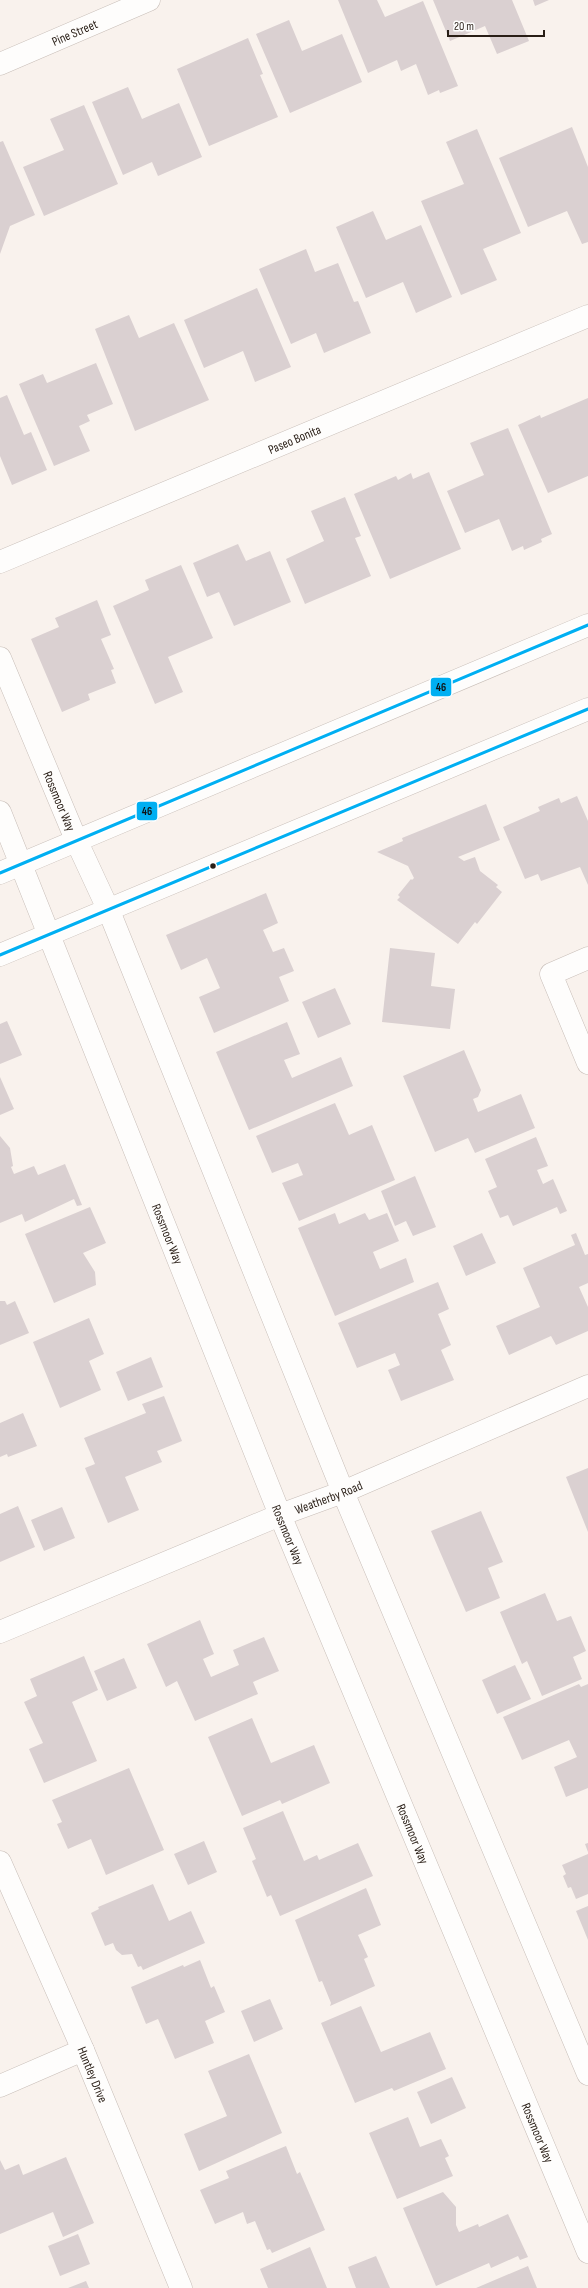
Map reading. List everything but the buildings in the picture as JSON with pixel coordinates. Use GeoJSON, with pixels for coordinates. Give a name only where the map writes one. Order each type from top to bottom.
{"type":"FeatureCollection","features":[{"type":"Feature","properties":{"kind":"street","name":"Pine Street"},"geometry":{"type":"LineString","coordinates":[[0,64],[149,0]]}},
{"type":"Feature","properties":{"kind":"street","name":"Paseo Bonita"},"geometry":{"type":"LineString","coordinates":[[0,562],[588,316]]}},
{"type":"Feature","properties":{"kind":"street"},"geometry":{"type":"LineString","coordinates":[[0,873],[77,842],[588,624]]}},
{"type":"Feature","properties":{"kind":"street","name":"Rossmoor Way"},"geometry":{"type":"LineString","coordinates":[[0,658],[77,842],[109,911],[343,1492],[588,2074]]}},
{"type":"Feature","properties":{"kind":"street"},"geometry":{"type":"LineString","coordinates":[[0,955],[109,911],[588,708]]}},
{"type":"Feature","properties":{"kind":"street","name":"Rossmoor Way"},"geometry":{"type":"LineString","coordinates":[[0,812],[280,1515],[588,2252]]}},
{"type":"Feature","properties":{"kind":"street"},"geometry":{"type":"LineString","coordinates":[[588,958],[551,974],[588,1063]]}},
{"type":"Feature","properties":{"kind":"street","name":"Weatherby Road"},"geometry":{"type":"LineString","coordinates":[[0,1632],[280,1515],[343,1492],[588,1386]]}},
{"type":"Feature","properties":{"kind":"street","name":"Huntley Drive"},"geometry":{"type":"LineString","coordinates":[[0,1862],[82,2050],[181,2288]]}},
{"type":"Feature","properties":{"kind":"street"},"geometry":{"type":"LineString","coordinates":[[0,2086],[82,2050]]}},
{"type":"Feature","properties":{"kind":"transit line","name":"46"},"geometry":{"type":"LineString","coordinates":[[0,873],[588,625]]}},
{"type":"Feature","properties":{"kind":"transit line","name":"46"},"geometry":{"type":"LineString","coordinates":[[0,955],[588,709]]}}]}
